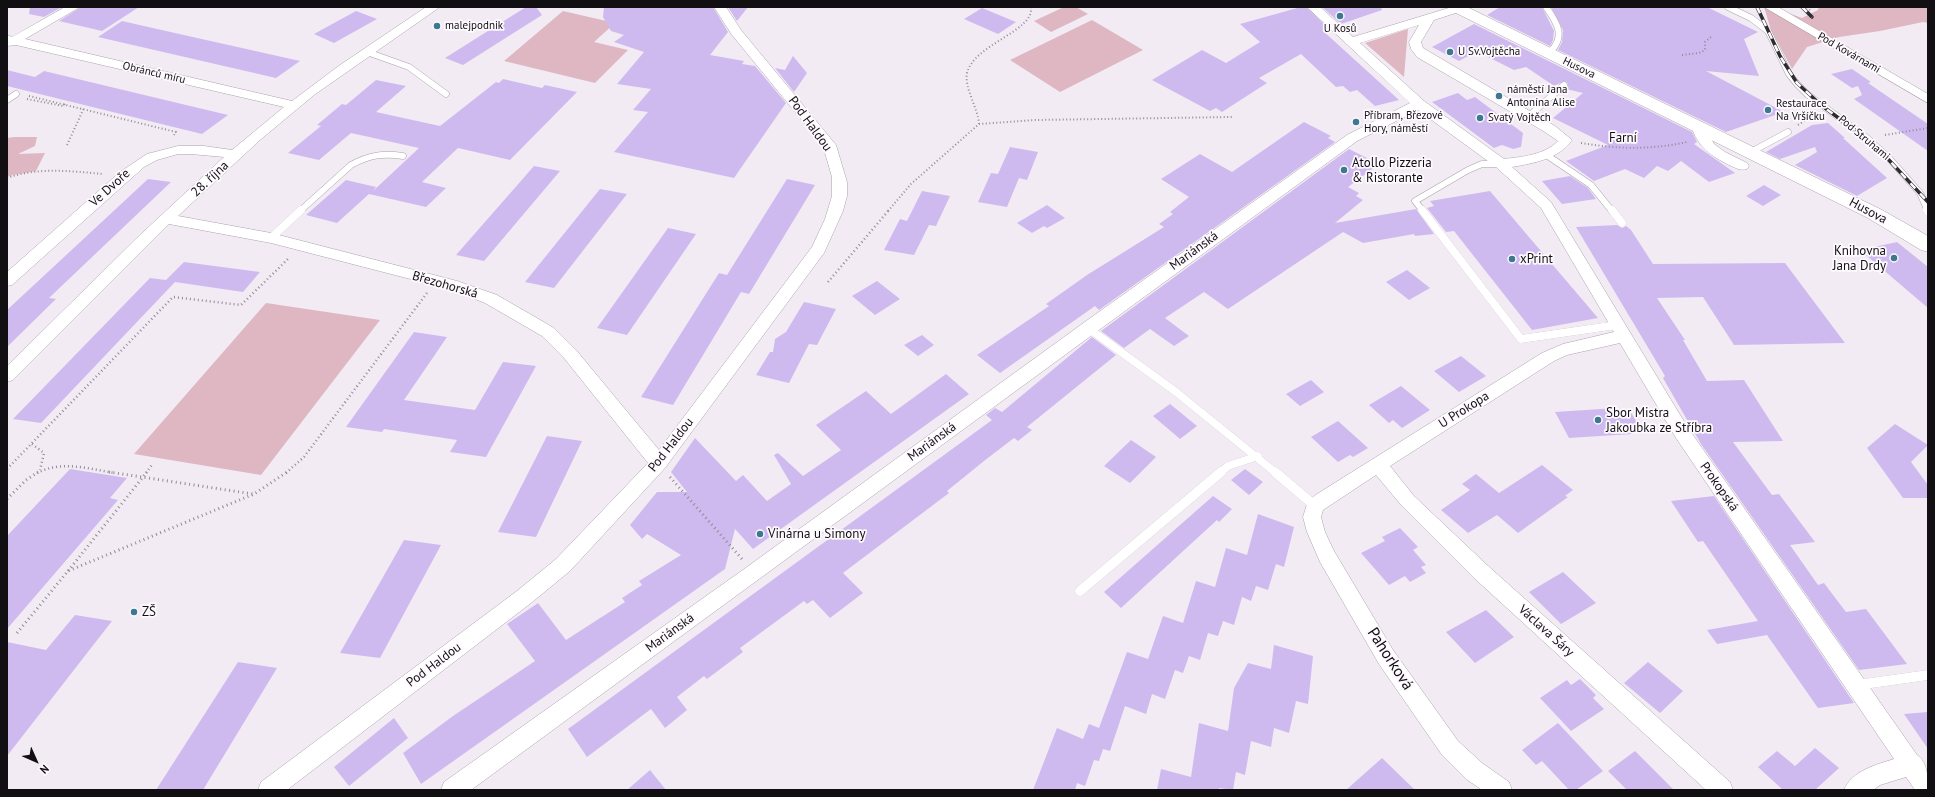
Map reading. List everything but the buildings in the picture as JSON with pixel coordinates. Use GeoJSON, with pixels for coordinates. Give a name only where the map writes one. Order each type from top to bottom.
{"type":"FeatureCollection","features":[{"type":"Feature","properties":{"kind":"main road","name":"Husova"},"geometry":{"type":"LineString","coordinates":[[1459,8],[1549,54],[1875,214],[1928,245]]}},
{"type":"Feature","properties":{"kind":"street"},"geometry":{"type":"LineString","coordinates":[[9,42],[74,7]]}},
{"type":"Feature","properties":{"kind":"street","name":"28. října"},"geometry":{"type":"LineString","coordinates":[[7,376],[167,219],[236,155],[294,105],[367,52],[434,7]]}},
{"type":"Feature","properties":{"kind":"street","name":"Pod Haldou"},"geometry":{"type":"LineString","coordinates":[[269,790],[518,602],[563,565],[658,463],[819,249],[833,219],[840,188],[836,167],[829,145],[736,32],[720,7]]}},
{"type":"Feature","properties":{"kind":"street","name":"Prokopská"},"geometry":{"type":"LineString","coordinates":[[1313,7],[1419,104],[1501,164],[1546,205],[1682,433],[1912,764],[1928,790]]}},
{"type":"Feature","properties":{"kind":"street","name":"Pod Kovárnami"},"geometry":{"type":"LineString","coordinates":[[1770,7],[1928,99]]}},
{"type":"Feature","properties":{"kind":"street"},"geometry":{"type":"LineString","coordinates":[[1352,42],[1428,20],[1459,8]]}},
{"type":"Feature","properties":{"kind":"street"},"geometry":{"type":"LineString","coordinates":[[1428,20],[1415,42],[1417,49],[1421,54],[1529,116],[1565,140],[1559,148],[1545,154],[1501,164]]}},
{"type":"Feature","properties":{"kind":"street","name":"Obránců míru"},"geometry":{"type":"LineString","coordinates":[[9,42],[294,105]]}},
{"type":"Feature","properties":{"kind":"street","name":"Mariánská"},"geometry":{"type":"LineString","coordinates":[[452,790],[1352,138],[1419,104]]}},
{"type":"Feature","properties":{"kind":"street"},"geometry":{"type":"LineString","coordinates":[[1698,126],[1701,138],[1709,149],[1742,166]]}},
{"type":"Feature","properties":{"kind":"street","name":"Ve Dvoře"},"geometry":{"type":"LineString","coordinates":[[7,281],[125,175],[145,160],[168,151],[192,149],[236,155]]}},
{"type":"Feature","properties":{"kind":"street","name":"Březohorská"},"geometry":{"type":"LineString","coordinates":[[167,219],[271,238],[300,247],[457,286],[491,299],[548,332],[570,354],[658,463]]}},
{"type":"Feature","properties":{"kind":"street","name":"U Prokopa"},"geometry":{"type":"LineString","coordinates":[[1315,506],[1323,499],[1548,357],[1563,350],[1621,331]]}},
{"type":"Feature","properties":{"kind":"street","name":"Václava Šáry"},"geometry":{"type":"LineString","coordinates":[[1378,465],[1408,501],[1480,571],[1722,790]]}},
{"type":"Feature","properties":{"kind":"street","name":"Pahorková"},"geometry":{"type":"LineString","coordinates":[[1315,506],[1312,516],[1316,532],[1327,556],[1386,657],[1450,748],[1474,771],[1500,790]]}},
{"type":"Feature","properties":{"kind":"street"},"geometry":{"type":"LineString","coordinates":[[1855,790],[1874,776],[1912,764]]}},
{"type":"Feature","properties":{"kind":"lane"},"geometry":{"type":"LineString","coordinates":[[1546,7],[1559,29],[1559,41],[1555,49],[1549,54]]}},
{"type":"Feature","properties":{"kind":"lane","name":"Pod Struhami"},"geometry":{"type":"LineString","coordinates":[[1728,7],[1751,18],[1768,31],[1789,74],[1808,95],[1867,138],[1888,158],[1920,193],[1928,212]]}},
{"type":"Feature","properties":{"kind":"lane"},"geometry":{"type":"LineString","coordinates":[[367,52],[409,67],[446,94]]}},
{"type":"Feature","properties":{"kind":"lane"},"geometry":{"type":"LineString","coordinates":[[1529,116],[1564,85]]}},
{"type":"Feature","properties":{"kind":"lane"},"geometry":{"type":"LineString","coordinates":[[7,100],[16,94]]}},
{"type":"Feature","properties":{"kind":"lane"},"geometry":{"type":"LineString","coordinates":[[1751,152],[1774,141],[1788,132]]}},
{"type":"Feature","properties":{"kind":"lane"},"geometry":{"type":"LineString","coordinates":[[271,238],[351,165],[367,157],[384,153],[403,156]]}},
{"type":"Feature","properties":{"kind":"lane"},"geometry":{"type":"LineString","coordinates":[[1545,154],[1591,185],[1622,223]]}},
{"type":"Feature","properties":{"kind":"lane"},"geometry":{"type":"LineString","coordinates":[[1501,164],[1482,164],[1468,170],[1415,201],[1521,339],[1621,331]]}},
{"type":"Feature","properties":{"kind":"lane"},"geometry":{"type":"LineString","coordinates":[[1920,193],[1928,199]]}},
{"type":"Feature","properties":{"kind":"lane"},"geometry":{"type":"LineString","coordinates":[[1088,328],[1140,364],[1258,456],[1315,506]]}},
{"type":"Feature","properties":{"kind":"lane"},"geometry":{"type":"LineString","coordinates":[[1080,591],[1228,466],[1258,456]]}},
{"type":"Feature","properties":{"kind":"lane"},"geometry":{"type":"LineString","coordinates":[[1856,685],[1928,675]]}},
{"type":"Feature","properties":{"kind":"path"},"geometry":{"type":"LineString","coordinates":[[979,124],[979,117],[967,81],[967,70],[972,61],[980,53],[1030,18],[1032,12],[1031,7]]}},
{"type":"Feature","properties":{"kind":"path"},"geometry":{"type":"LineString","coordinates":[[1807,7],[1810,10]]}},
{"type":"Feature","properties":{"kind":"path"},"geometry":{"type":"LineString","coordinates":[[1682,55],[1699,53],[1705,50],[1705,42],[1711,37]]}},
{"type":"Feature","properties":{"kind":"path"},"geometry":{"type":"LineString","coordinates":[[16,94],[31,100],[63,106],[66,104],[176,132],[168,151]]}},
{"type":"Feature","properties":{"kind":"path"},"geometry":{"type":"LineString","coordinates":[[67,145],[84,108]]}},
{"type":"Feature","properties":{"kind":"path"},"geometry":{"type":"LineString","coordinates":[[1788,132],[1826,108]]}},
{"type":"Feature","properties":{"kind":"path"},"geometry":{"type":"LineString","coordinates":[[828,282],[910,184],[979,124],[1036,120],[1232,117]]}},
{"type":"Feature","properties":{"kind":"path"},"geometry":{"type":"LineString","coordinates":[[1880,136],[1928,128]]}},
{"type":"Feature","properties":{"kind":"path","name":"Farní"},"geometry":{"type":"LineString","coordinates":[[1565,140],[1610,148],[1660,147],[1682,143]]}},
{"type":"Feature","properties":{"kind":"path"},"geometry":{"type":"LineString","coordinates":[[7,178],[14,175],[44,171],[125,175]]}},
{"type":"Feature","properties":{"kind":"path"},"geometry":{"type":"LineString","coordinates":[[7,469],[173,296],[241,305],[300,247]]}},
{"type":"Feature","properties":{"kind":"path"},"geometry":{"type":"LineString","coordinates":[[68,571],[254,494],[284,475],[304,456],[436,281]]}},
{"type":"Feature","properties":{"kind":"path"},"geometry":{"type":"LineString","coordinates":[[32,444],[44,453],[40,470]]}},
{"type":"Feature","properties":{"kind":"path"},"geometry":{"type":"LineString","coordinates":[[658,463],[754,572]]}},
{"type":"Feature","properties":{"kind":"path"},"geometry":{"type":"LineString","coordinates":[[7,499],[25,479],[40,470],[64,465],[254,494]]}},
{"type":"Feature","properties":{"kind":"path"},"geometry":{"type":"LineString","coordinates":[[17,633],[152,465]]}},
{"type":"Feature","properties":{"kind":"shaded area"},"geometry":{"type":"Polygon","coordinates":[[[1064,7],[1076,7],[1088,14],[1051,32],[1034,21],[1064,7]]]}},
{"type":"Feature","properties":{"kind":"shaded area"},"geometry":{"type":"Polygon","coordinates":[[[1764,7],[1772,7],[1802,18],[1818,10],[1819,7],[1928,7],[1928,23],[1923,22],[1880,31],[1839,37],[1807,47],[1792,69],[1771,30],[1764,7]]]}},
{"type":"Feature","properties":{"kind":"shaded area"},"geometry":{"type":"Polygon","coordinates":[[[563,11],[615,23],[594,42],[628,50],[595,83],[504,61],[563,11]]]}},
{"type":"Feature","properties":{"kind":"shaded area"},"geometry":{"type":"Polygon","coordinates":[[[1092,20],[1143,50],[1060,92],[1010,60],[1092,20]]]}},
{"type":"Feature","properties":{"kind":"shaded area"},"geometry":{"type":"Polygon","coordinates":[[[1408,29],[1404,77],[1365,43],[1408,29]]]}},
{"type":"Feature","properties":{"kind":"shaded area"},"geometry":{"type":"Polygon","coordinates":[[[37,137],[35,146],[18,154],[45,153],[36,171],[7,177],[7,138],[37,137]]]}},
{"type":"Feature","properties":{"kind":"shaded area"},"geometry":{"type":"Polygon","coordinates":[[[266,303],[380,320],[261,475],[134,454],[266,303]]]}},
{"type":"Feature","properties":{"kind":"railway"},"geometry":{"type":"LineString","coordinates":[[1757,7],[1780,56],[1797,83],[1821,105],[1875,145],[1928,202]]}},
{"type":"Feature","properties":{"kind":"railway"},"geometry":{"type":"LineString","coordinates":[[1802,7],[1812,17]]}},
{"type":"Feature","properties":{"kind":"place","name":"U Kosů"},"geometry":{"type":"Point","coordinates":[1340,16]}},
{"type":"Feature","properties":{"kind":"place","name":"malejpodnik"},"geometry":{"type":"Point","coordinates":[437,26]}},
{"type":"Feature","properties":{"kind":"place","name":"U Sv.Vojtěcha"},"geometry":{"type":"Point","coordinates":[1450,52]}},
{"type":"Feature","properties":{"kind":"place","name":"náměstí Jana Antonína Alise"},"geometry":{"type":"Point","coordinates":[1499,96]}},
{"type":"Feature","properties":{"kind":"place","name":"Restaurace Na Vršíčku"},"geometry":{"type":"Point","coordinates":[1768,110]}},
{"type":"Feature","properties":{"kind":"place","name":"Svatý Vojtěch"},"geometry":{"type":"Point","coordinates":[1480,118]}},
{"type":"Feature","properties":{"kind":"place","name":"Příbram, Březové Hory, náměstí"},"geometry":{"type":"Point","coordinates":[1356,122]}},
{"type":"Feature","properties":{"kind":"place","name":"Atollo Pizzeria & Ristorante"},"geometry":{"type":"Point","coordinates":[1344,170]}},
{"type":"Feature","properties":{"kind":"place","name":"Knihovna Jana Drdy"},"geometry":{"type":"Point","coordinates":[1894,258]}},
{"type":"Feature","properties":{"kind":"place","name":"xPrint"},"geometry":{"type":"Point","coordinates":[1512,259]}},
{"type":"Feature","properties":{"kind":"place","name":"Sbor Mistra Jakoubka ze Stříbra"},"geometry":{"type":"Point","coordinates":[1598,420]}},
{"type":"Feature","properties":{"kind":"place","name":"Vinárna u Simony"},"geometry":{"type":"Point","coordinates":[760,534]}},
{"type":"Feature","properties":{"kind":"place","name":"ZŠ"},"geometry":{"type":"Point","coordinates":[134,612]}}]}
